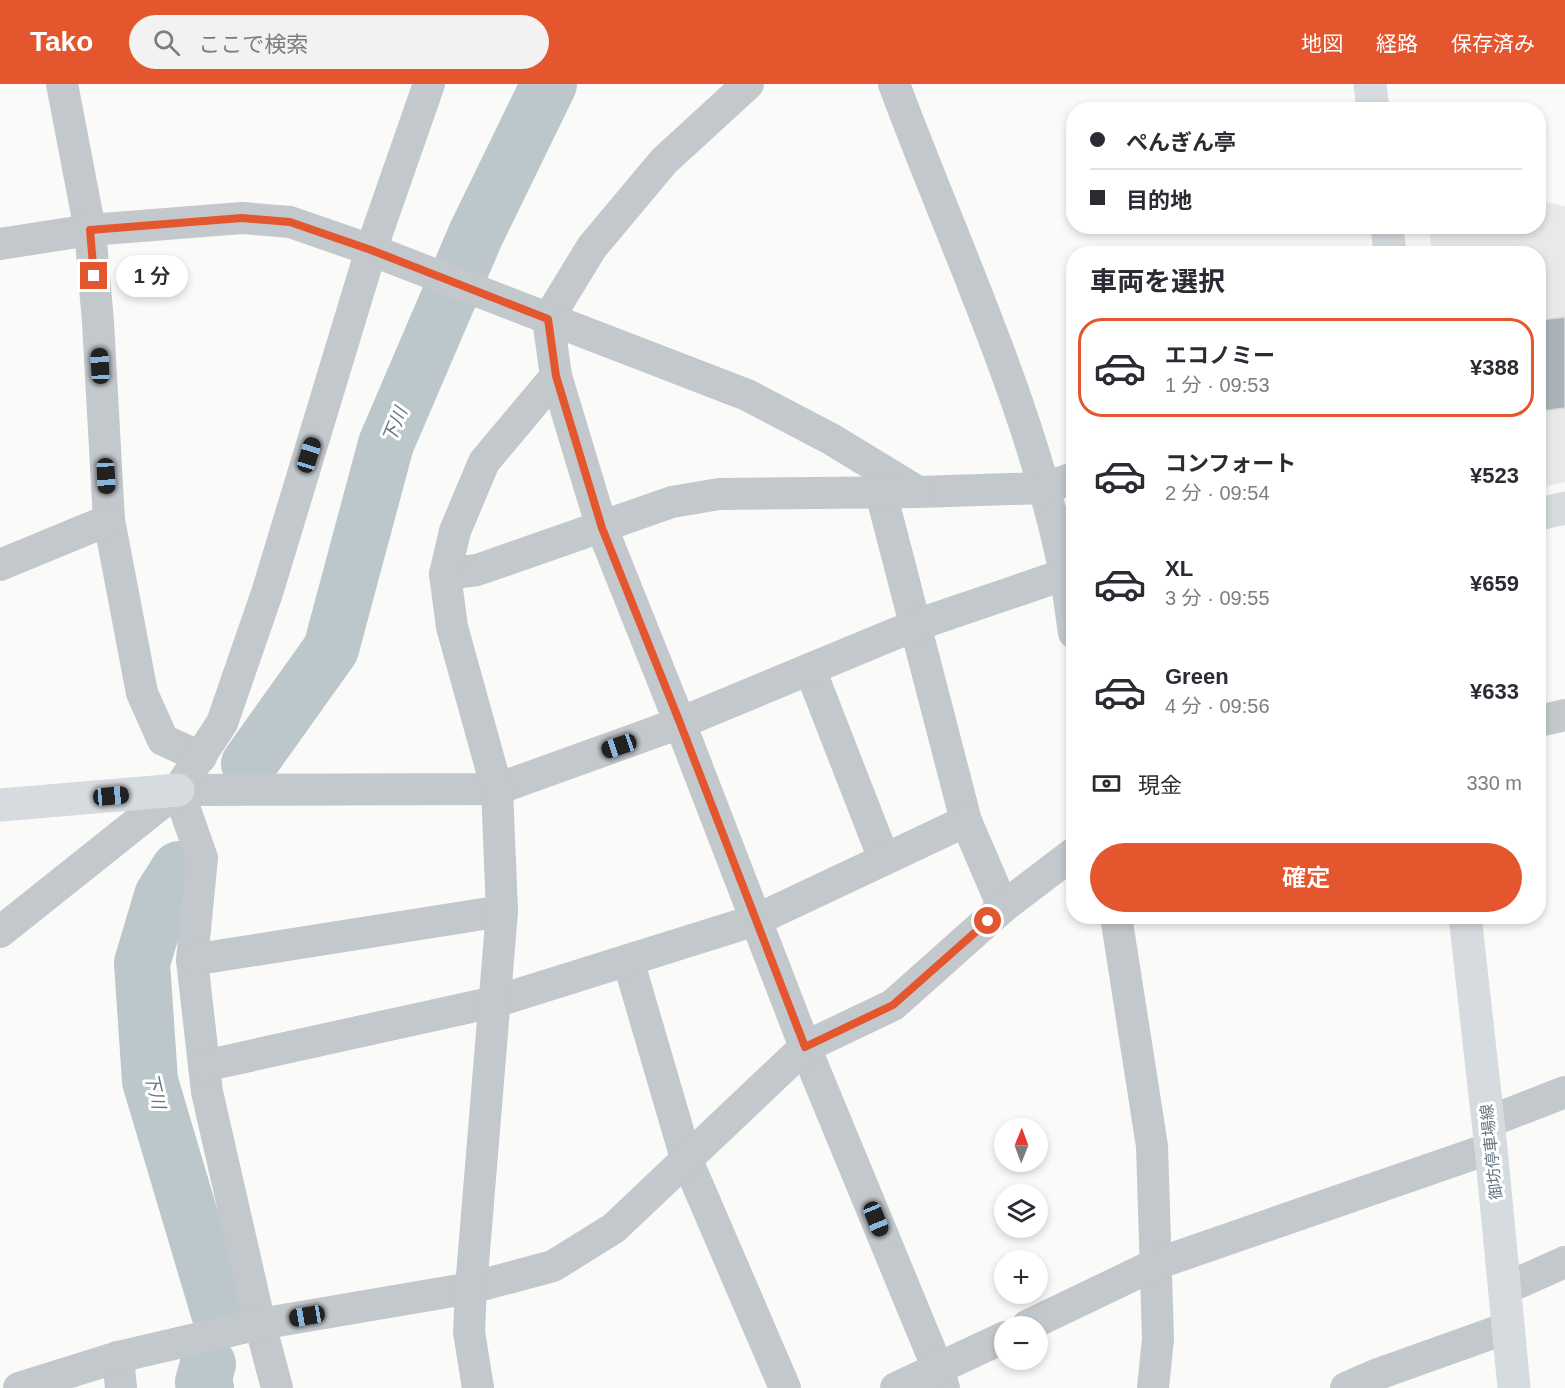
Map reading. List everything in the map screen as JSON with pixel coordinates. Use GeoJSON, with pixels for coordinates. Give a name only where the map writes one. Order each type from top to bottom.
{"type":"FeatureCollection","features":[{"type":"Feature","properties":{"kind":"main road"},"geometry":{"type":"LineString","coordinates":[[1370,84],[1372,102]]}},
{"type":"Feature","properties":{"kind":"main road"},"geometry":{"type":"LineString","coordinates":[[1546,512],[1565,508]]}},
{"type":"Feature","properties":{"kind":"main road"},"geometry":{"type":"LineString","coordinates":[[0,805],[178,790]]}},
{"type":"Feature","properties":{"kind":"main road","name":"御坊停車場線"},"geometry":{"type":"LineString","coordinates":[[1466,924],[1490,1135],[1514,1388]]}},
{"type":"Feature","properties":{"kind":"street"},"geometry":{"type":"LineString","coordinates":[[62,84],[90,230],[98,322],[108,520],[142,693],[163,740],[201,757]]}},
{"type":"Feature","properties":{"kind":"street"},"geometry":{"type":"LineString","coordinates":[[0,933],[178,790],[222,723],[267,592],[371,250],[429,84]]}},
{"type":"Feature","properties":{"kind":"street"},"geometry":{"type":"LineString","coordinates":[[748,84],[664,161],[592,247],[548,319],[556,376],[602,528],[805,1047],[941,1379]]}},
{"type":"Feature","properties":{"kind":"street"},"geometry":{"type":"LineString","coordinates":[[894,84],[1007,371],[1066,561]]}},
{"type":"Feature","properties":{"kind":"street"},"geometry":{"type":"LineString","coordinates":[[0,244],[90,230],[242,218],[290,222],[371,250],[747,395],[831,438],[918,492]]}},
{"type":"Feature","properties":{"kind":"street"},"geometry":{"type":"LineString","coordinates":[[478,1388],[469,1332],[471,1288],[502,911],[497,789],[452,627],[445,574],[456,531],[484,462],[556,376]]}},
{"type":"Feature","properties":{"kind":"street"},"geometry":{"type":"LineString","coordinates":[[445,574],[477,570],[672,502],[719,494],[881,493],[1044,488],[1066,481]]}},
{"type":"Feature","properties":{"kind":"street"},"geometry":{"type":"LineString","coordinates":[[881,493],[966,820],[1003,907]]}},
{"type":"Feature","properties":{"kind":"street"},"geometry":{"type":"LineString","coordinates":[[0,566],[108,520]]}},
{"type":"Feature","properties":{"kind":"street"},"geometry":{"type":"LineString","coordinates":[[178,790],[497,789],[680,723],[916,625],[1066,575]]}},
{"type":"Feature","properties":{"kind":"street"},"geometry":{"type":"LineString","coordinates":[[810,669],[884,859]]}},
{"type":"Feature","properties":{"kind":"street"},"geometry":{"type":"LineString","coordinates":[[1546,719],[1565,715]]}},
{"type":"Feature","properties":{"kind":"street"},"geometry":{"type":"LineString","coordinates":[[178,790],[202,858],[192,960],[207,1092],[260,1324],[277,1388]]}},
{"type":"Feature","properties":{"kind":"street"},"geometry":{"type":"LineString","coordinates":[[204,1066],[494,1002],[756,920],[966,820]]}},
{"type":"Feature","properties":{"kind":"street"},"geometry":{"type":"LineString","coordinates":[[19,1388],[118,1358],[260,1324],[471,1288],[553,1266],[614,1228],[805,1047],[893,1005],[1003,907],[1066,859]]}},
{"type":"Feature","properties":{"kind":"street"},"geometry":{"type":"LineString","coordinates":[[192,960],[502,911]]}},
{"type":"Feature","properties":{"kind":"street"},"geometry":{"type":"LineString","coordinates":[[1117,924],[1152,1146],[1158,1339],[1153,1388]]}},
{"type":"Feature","properties":{"kind":"street"},"geometry":{"type":"LineString","coordinates":[[628,960],[686,1158],[785,1388]]}},
{"type":"Feature","properties":{"kind":"street"},"geometry":{"type":"LineString","coordinates":[[1048,1316],[1156,1264],[1490,1135],[1565,1092]]}},
{"type":"Feature","properties":{"kind":"street"},"geometry":{"type":"LineString","coordinates":[[1504,1289],[1565,1262]]}},
{"type":"Feature","properties":{"kind":"street"},"geometry":{"type":"LineString","coordinates":[[1347,1388],[1377,1374],[1507,1328]]}},
{"type":"Feature","properties":{"kind":"street"},"geometry":{"type":"LineString","coordinates":[[896,1388],[941,1379],[994,1344]]}},
{"type":"Feature","properties":{"kind":"street"},"geometry":{"type":"LineString","coordinates":[[118,1358],[121,1388]]}},
{"type":"Feature","properties":{"kind":"shaded area"},"geometry":{"type":"Polygon","coordinates":[[[1546,202],[1565,206],[1565,482],[1546,486],[1546,246],[1431,246],[1430,234],[1546,234],[1546,202]]]}},
{"type":"Feature","properties":{"kind":"building"},"geometry":{"type":"Polygon","coordinates":[[[1565,317],[1565,408],[1546,411],[1546,319],[1565,317]]]}},
{"type":"Feature","properties":{"kind":"waterway","name":"下川"},"geometry":{"type":"LineString","coordinates":[[249,764],[331,649],[386,444],[476,234],[549,84]]}},
{"type":"Feature","properties":{"kind":"waterway","name":"下川"},"geometry":{"type":"LineString","coordinates":[[179,869],[162,896],[142,963],[150,1081],[219,1313]]}},
{"type":"Feature","properties":{"kind":"waterway","name":"下川"},"geometry":{"type":"LineString","coordinates":[[206,1388],[203,1382],[208,1364]]}},
{"type":"Feature","properties":{"kind":"route"},"geometry":{"type":"LineString","coordinates":[[94,276],[90,230],[242,218],[290,222],[371,250],[548,319],[556,376],[602,528],[805,1047],[893,1005],[988,921]]}}]}
